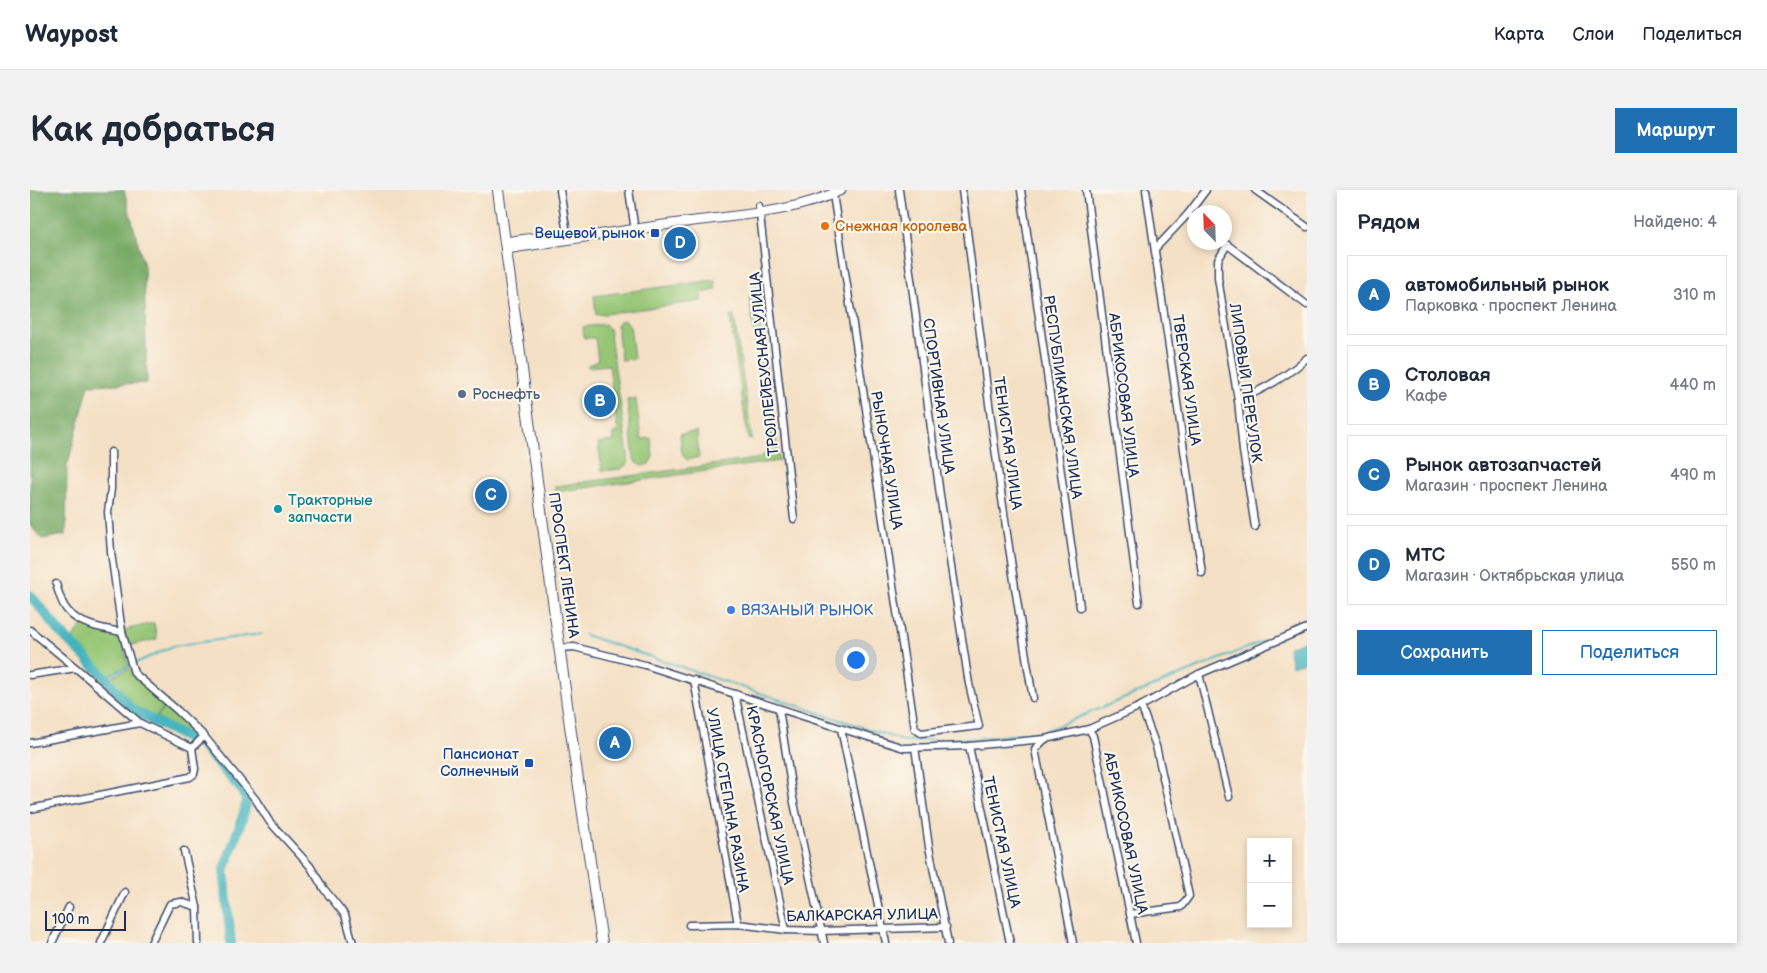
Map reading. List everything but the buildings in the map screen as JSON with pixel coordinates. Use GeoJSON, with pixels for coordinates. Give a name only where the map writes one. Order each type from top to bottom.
{"type":"FeatureCollection","features":[{"type":"Feature","properties":{"kind":"main road","name":"ПРОСПЕКТ ЛЕНИНА"},"geometry":{"type":"LineString","coordinates":[[498,190],[602,943]]}},
{"type":"Feature","properties":{"kind":"main road"},"geometry":{"type":"LineString","coordinates":[[505,246],[634,224],[811,203],[834,191]]}},
{"type":"Feature","properties":{"kind":"main road"},"geometry":{"type":"LineString","coordinates":[[505,246],[557,241],[567,236],[760,209]]}},
{"type":"Feature","properties":{"kind":"street"},"geometry":{"type":"LineString","coordinates":[[560,190],[567,236]]}},
{"type":"Feature","properties":{"kind":"street"},"geometry":{"type":"LineString","coordinates":[[629,190],[634,224]]}},
{"type":"Feature","properties":{"kind":"street","name":"СПОРТИВНАЯ УЛИЦА"},"geometry":{"type":"LineString","coordinates":[[899,190],[956,605],[961,624],[969,684],[979,726],[921,733],[916,729]]}},
{"type":"Feature","properties":{"kind":"street","name":"ТЕНИСТАЯ УЛИЦА"},"geometry":{"type":"LineString","coordinates":[[962,190],[984,366],[1033,698]]}},
{"type":"Feature","properties":{"kind":"street","name":"РЕСПУБЛИКАНСКАЯ УЛИЦА"},"geometry":{"type":"LineString","coordinates":[[1021,190],[1080,608]]}},
{"type":"Feature","properties":{"kind":"street","name":"АБРИКОСОВАЯ УЛИЦА"},"geometry":{"type":"LineString","coordinates":[[1086,190],[1140,603]]}},
{"type":"Feature","properties":{"kind":"street","name":"ТВЕРСКАЯ УЛИЦА"},"geometry":{"type":"LineString","coordinates":[[1146,190],[1202,573]]}},
{"type":"Feature","properties":{"kind":"street"},"geometry":{"type":"LineString","coordinates":[[1195,205],[1206,190]]}},
{"type":"Feature","properties":{"kind":"street"},"geometry":{"type":"LineString","coordinates":[[1255,190],[1307,227]]}},
{"type":"Feature","properties":{"kind":"street","name":"РЫНОЧНАЯ УЛИЦА"},"geometry":{"type":"LineString","coordinates":[[834,191],[916,729]]}},
{"type":"Feature","properties":{"kind":"street","name":"ТРОЛЛЕЙБУСНАЯ УЛИЦА"},"geometry":{"type":"LineString","coordinates":[[760,209],[794,519]]}},
{"type":"Feature","properties":{"kind":"street"},"geometry":{"type":"LineString","coordinates":[[1155,249],[1187,215]]}},
{"type":"Feature","properties":{"kind":"street"},"geometry":{"type":"LineString","coordinates":[[1232,249],[1307,305]]}},
{"type":"Feature","properties":{"kind":"street","name":"ЛИПОВЫЙ ПЕРЕУЛОК"},"geometry":{"type":"LineString","coordinates":[[1223,250],[1218,260],[1218,278],[1238,400],[1243,451],[1255,527]]}},
{"type":"Feature","properties":{"kind":"street"},"geometry":{"type":"LineString","coordinates":[[1238,400],[1254,394],[1293,370],[1307,358]]}},
{"type":"Feature","properties":{"kind":"street"},"geometry":{"type":"LineString","coordinates":[[111,452],[108,512],[114,581],[122,632],[134,673],[178,710],[256,800],[269,821],[310,866],[344,914],[353,943]]}},
{"type":"Feature","properties":{"kind":"street"},"geometry":{"type":"LineString","coordinates":[[56,584],[67,611],[73,616],[91,625],[122,632]]}},
{"type":"Feature","properties":{"kind":"street"},"geometry":{"type":"LineString","coordinates":[[560,648],[574,647],[645,665],[904,748],[969,746],[1045,739],[1089,728],[1141,706],[1199,674],[1307,628]]}},
{"type":"Feature","properties":{"kind":"street"},"geometry":{"type":"LineString","coordinates":[[30,630],[140,723],[192,748]]}},
{"type":"Feature","properties":{"kind":"street"},"geometry":{"type":"LineString","coordinates":[[30,675],[76,668]]}},
{"type":"Feature","properties":{"kind":"street"},"geometry":{"type":"LineString","coordinates":[[1199,674],[1229,797]]}},
{"type":"Feature","properties":{"kind":"street","name":"УЛИЦА СТЕПАНА РАЗИНА"},"geometry":{"type":"LineString","coordinates":[[694,680],[738,924]]}},
{"type":"Feature","properties":{"kind":"street","name":"КРАСНОГОРСКАЯ УЛИЦА"},"geometry":{"type":"LineString","coordinates":[[735,694],[786,930]]}},
{"type":"Feature","properties":{"kind":"street"},"geometry":{"type":"LineString","coordinates":[[1130,914],[1181,906],[1188,896],[1156,746],[1141,706]]}},
{"type":"Feature","properties":{"kind":"street"},"geometry":{"type":"LineString","coordinates":[[779,709],[793,798],[824,943]]}},
{"type":"Feature","properties":{"kind":"street"},"geometry":{"type":"LineString","coordinates":[[30,743],[140,723]]}},
{"type":"Feature","properties":{"kind":"street","name":"АБРИКОСОВАЯ УЛИЦА"},"geometry":{"type":"LineString","coordinates":[[1089,728],[1093,736],[1136,943]]}},
{"type":"Feature","properties":{"kind":"street"},"geometry":{"type":"LineString","coordinates":[[841,729],[886,943]]}},
{"type":"Feature","properties":{"kind":"street"},"geometry":{"type":"LineString","coordinates":[[192,748],[202,738]]}},
{"type":"Feature","properties":{"kind":"street"},"geometry":{"type":"LineString","coordinates":[[1045,739],[1035,749],[1073,943]]}},
{"type":"Feature","properties":{"kind":"street","name":"ТЕНИСТАЯ УЛИЦА"},"geometry":{"type":"LineString","coordinates":[[969,746],[1010,943]]}},
{"type":"Feature","properties":{"kind":"street"},"geometry":{"type":"LineString","coordinates":[[915,747],[929,847],[948,943]]}},
{"type":"Feature","properties":{"kind":"street"},"geometry":{"type":"LineString","coordinates":[[30,810],[190,777],[194,774],[195,770],[192,748]]}},
{"type":"Feature","properties":{"kind":"street"},"geometry":{"type":"LineString","coordinates":[[184,851],[197,907],[198,943]]}},
{"type":"Feature","properties":{"kind":"street"},"geometry":{"type":"LineString","coordinates":[[101,943],[125,892]]}},
{"type":"Feature","properties":{"kind":"street"},"geometry":{"type":"LineString","coordinates":[[151,943],[170,904],[181,902],[197,907]]}},
{"type":"Feature","properties":{"kind":"street"},"geometry":{"type":"LineString","coordinates":[[52,943],[69,907]]}},
{"type":"Feature","properties":{"kind":"street","name":"БАЛКАРСКАЯ УЛИЦА"},"geometry":{"type":"LineString","coordinates":[[689,925],[738,924],[786,930],[821,931],[946,927]]}},
{"type":"Feature","properties":{"kind":"green space"},"geometry":{"type":"Polygon","coordinates":[[[30,190],[124,190],[144,266],[147,383],[89,385],[67,467],[66,535],[42,539],[30,525],[30,190]]]}},
{"type":"Feature","properties":{"kind":"green space"},"geometry":{"type":"Polygon","coordinates":[[[715,280],[716,290],[701,293],[702,301],[596,315],[594,296],[715,280]]]}},
{"type":"Feature","properties":{"kind":"green space"},"geometry":{"type":"Polygon","coordinates":[[[755,289],[779,461],[555,492],[555,486],[756,459],[764,455],[769,448],[770,441],[749,299],[751,290],[755,289]]]}},
{"type":"Feature","properties":{"kind":"green space"},"geometry":{"type":"Polygon","coordinates":[[[730,316],[734,316],[752,439],[748,439],[730,316]]]}},
{"type":"Feature","properties":{"kind":"green space"},"geometry":{"type":"Polygon","coordinates":[[[625,320],[630,326],[634,359],[621,360],[617,325],[620,321],[625,320]]]}},
{"type":"Feature","properties":{"kind":"green space"},"geometry":{"type":"Polygon","coordinates":[[[605,324],[609,328],[629,462],[621,469],[602,471],[598,443],[614,441],[613,433],[618,432],[609,365],[588,367],[588,365],[598,361],[595,338],[584,338],[583,327],[605,324]]]}},
{"type":"Feature","properties":{"kind":"green space"},"geometry":{"type":"Polygon","coordinates":[[[636,399],[641,439],[651,438],[653,457],[649,464],[642,466],[636,463],[634,459],[627,400],[636,399]]]}},
{"type":"Feature","properties":{"kind":"green space"},"geometry":{"type":"Polygon","coordinates":[[[697,432],[699,457],[687,460],[682,452],[680,434],[697,432]]]}},
{"type":"Feature","properties":{"kind":"green space"},"geometry":{"type":"Polygon","coordinates":[[[154,623],[157,639],[128,646],[124,630],[154,623]]]}},
{"type":"Feature","properties":{"kind":"green space"},"geometry":{"type":"Polygon","coordinates":[[[83,624],[120,634],[129,665],[106,676],[71,641],[83,624]]]}},
{"type":"Feature","properties":{"kind":"green space"},"geometry":{"type":"Polygon","coordinates":[[[130,668],[141,683],[167,703],[155,719],[131,706],[109,678],[130,668]]]}},
{"type":"Feature","properties":{"kind":"green space"},"geometry":{"type":"Polygon","coordinates":[[[167,704],[202,736],[196,741],[155,720],[167,704]]]}},
{"type":"Feature","properties":{"kind":"water"},"geometry":{"type":"Polygon","coordinates":[[[1307,640],[1307,661],[1292,666],[1288,647],[1307,640]]]}},
{"type":"Feature","properties":{"kind":"waterway"},"geometry":{"type":"LineString","coordinates":[[30,595],[62,634],[105,677],[131,709],[199,743],[240,788],[247,801],[224,870],[231,943]]}},
{"type":"Feature","properties":{"kind":"waterway"},"geometry":{"type":"LineString","coordinates":[[585,635],[904,741],[978,738],[1043,732],[1307,623]]}},
{"type":"Feature","properties":{"kind":"waterway"},"geometry":{"type":"LineString","coordinates":[[105,677],[173,646],[261,634]]}},
{"type":"Feature","properties":{"kind":"place","name":"Снежная королева"},"geometry":{"type":"Point","coordinates":[825,226]}},
{"type":"Feature","properties":{"kind":"place","name":"Вещевой рынок"},"geometry":{"type":"Point","coordinates":[655,233]}},
{"type":"Feature","properties":{"kind":"place","name":"МТС"},"geometry":{"type":"Point","coordinates":[680,243]}},
{"type":"Feature","properties":{"kind":"place","name":"Роснефть"},"geometry":{"type":"Point","coordinates":[462,394]}},
{"type":"Feature","properties":{"kind":"place","name":"Столовая"},"geometry":{"type":"Point","coordinates":[600,401]}},
{"type":"Feature","properties":{"kind":"place","name":"Рынок автозапчастей"},"geometry":{"type":"Point","coordinates":[491,495]}},
{"type":"Feature","properties":{"kind":"place","name":"Тракторные запчасти"},"geometry":{"type":"Point","coordinates":[278,509]}},
{"type":"Feature","properties":{"kind":"place","name":"ВЯЗАНЫЙ РЫНОК"},"geometry":{"type":"Point","coordinates":[731,610]}},
{"type":"Feature","properties":{"kind":"place","name":"автомобильный рынок"},"geometry":{"type":"Point","coordinates":[615,743]}},
{"type":"Feature","properties":{"kind":"place","name":"Пансионат Солнечный"},"geometry":{"type":"Point","coordinates":[529,763]}}]}
